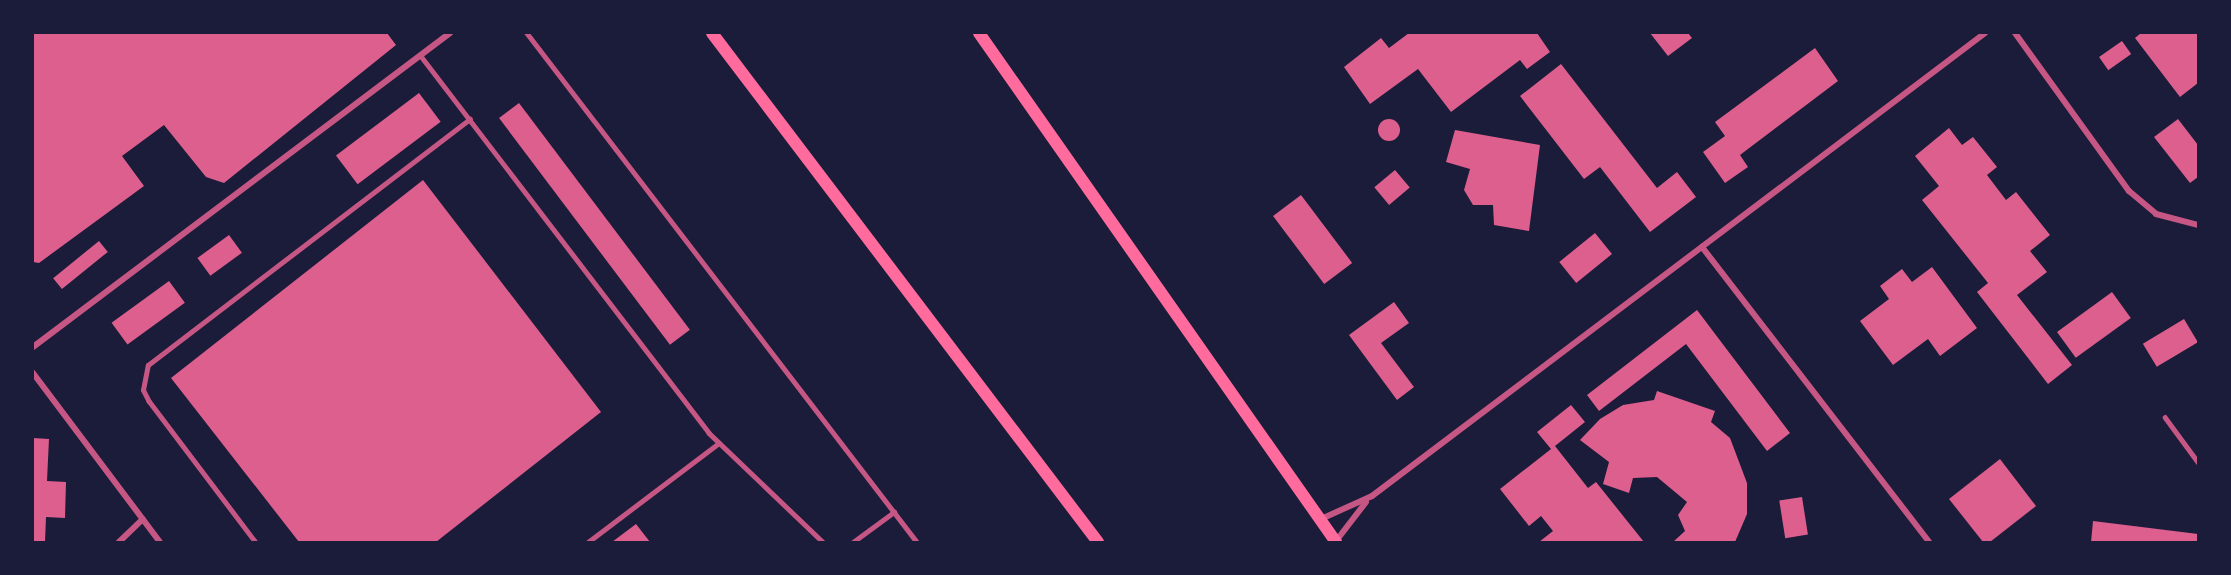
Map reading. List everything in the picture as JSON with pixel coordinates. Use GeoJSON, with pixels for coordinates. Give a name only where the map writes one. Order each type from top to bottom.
{"type":"FeatureCollection","features":[{"type":"Feature","properties":{"kind":"main road"},"geometry":{"type":"LineString","coordinates":[[712,33],[1098,542]]}},
{"type":"Feature","properties":{"kind":"main road"},"geometry":{"type":"LineString","coordinates":[[979,33],[1336,542]]}},
{"type":"Feature","properties":{"kind":"street"},"geometry":{"type":"LineString","coordinates":[[33,347],[450,33]]}},
{"type":"Feature","properties":{"kind":"street"},"geometry":{"type":"LineString","coordinates":[[1320,520],[1372,496],[1984,33]]}},
{"type":"Feature","properties":{"kind":"street"},"geometry":{"type":"LineString","coordinates":[[2015,33],[2129,191],[2156,214],[2198,225]]}},
{"type":"Feature","properties":{"kind":"street"},"geometry":{"type":"LineString","coordinates":[[1702,247],[1929,542]]}},
{"type":"Feature","properties":{"kind":"street"},"geometry":{"type":"LineString","coordinates":[[33,373],[160,542]]}},
{"type":"Feature","properties":{"kind":"street"},"geometry":{"type":"LineString","coordinates":[[1336,542],[1372,496]]}},
{"type":"Feature","properties":{"kind":"street"},"geometry":{"type":"LineString","coordinates":[[119,542],[142,519]]}},
{"type":"Feature","properties":{"kind":"lane"},"geometry":{"type":"LineString","coordinates":[[527,33],[917,542]]}},
{"type":"Feature","properties":{"kind":"lane"},"geometry":{"type":"LineString","coordinates":[[422,56],[718,443],[823,542]]}},
{"type":"Feature","properties":{"kind":"lane"},"geometry":{"type":"LineString","coordinates":[[255,542],[149,402],[143,390],[148,365],[470,119]]}},
{"type":"Feature","properties":{"kind":"lane"},"geometry":{"type":"LineString","coordinates":[[2165,417],[2198,462]]}},
{"type":"Feature","properties":{"kind":"lane"},"geometry":{"type":"LineString","coordinates":[[588,542],[718,443]]}},
{"type":"Feature","properties":{"kind":"lane"},"geometry":{"type":"LineString","coordinates":[[853,542],[894,512]]}},
{"type":"Feature","properties":{"kind":"building"},"geometry":{"type":"Polygon","coordinates":[[[33,33],[387,33],[396,45],[224,183],[206,177],[164,125],[122,156],[144,186],[39,263],[33,262],[33,33]]]}},
{"type":"Feature","properties":{"kind":"building"},"geometry":{"type":"Polygon","coordinates":[[[1409,33],[1537,33],[1550,52],[1527,69],[1520,60],[1451,112],[1418,69],[1370,104],[1344,67],[1381,38],[1389,48],[1409,33]]]}},
{"type":"Feature","properties":{"kind":"building"},"geometry":{"type":"Polygon","coordinates":[[[1650,33],[1688,33],[1692,38],[1668,56],[1650,33]]]}},
{"type":"Feature","properties":{"kind":"building"},"geometry":{"type":"Polygon","coordinates":[[[2141,33],[2198,33],[2198,83],[2180,97],[2135,38],[2141,33]]]}},
{"type":"Feature","properties":{"kind":"building"},"geometry":{"type":"Polygon","coordinates":[[[2122,41],[2131,54],[2108,70],[2099,57],[2122,41]]]}},
{"type":"Feature","properties":{"kind":"building"},"geometry":{"type":"Polygon","coordinates":[[[1815,48],[1838,81],[1740,155],[1748,167],[1725,183],[1703,152],[1725,136],[1715,122],[1815,48]]]}},
{"type":"Feature","properties":{"kind":"building"},"geometry":{"type":"Polygon","coordinates":[[[1561,64],[1657,188],[1677,172],[1696,197],[1650,232],[1600,167],[1584,179],[1520,96],[1561,64]]]}},
{"type":"Feature","properties":{"kind":"building"},"geometry":{"type":"Polygon","coordinates":[[[419,93],[441,122],[358,184],[336,156],[419,93]]]}},
{"type":"Feature","properties":{"kind":"building"},"geometry":{"type":"Polygon","coordinates":[[[519,103],[690,330],[670,345],[499,118],[519,103]]]}},
{"type":"Feature","properties":{"kind":"building"},"geometry":{"type":"Polygon","coordinates":[[[1389,119],[1397,122],[1400,130],[1397,138],[1389,141],[1381,138],[1378,130],[1381,122],[1389,119]]]}},
{"type":"Feature","properties":{"kind":"building"},"geometry":{"type":"Polygon","coordinates":[[[2178,119],[2198,145],[2198,177],[2190,183],[2154,137],[2178,119]]]}},
{"type":"Feature","properties":{"kind":"building"},"geometry":{"type":"Polygon","coordinates":[[[1949,128],[1962,145],[1973,137],[1997,167],[1987,175],[2006,200],[2016,192],[2050,235],[2030,251],[2047,272],[2017,295],[2072,365],[2048,384],[1977,292],[1988,283],[1922,200],[1939,186],[1915,156],[1949,128]]]}},
{"type":"Feature","properties":{"kind":"building"},"geometry":{"type":"Polygon","coordinates":[[[1455,130],[1540,145],[1529,231],[1494,225],[1493,205],[1473,205],[1464,190],[1470,169],[1446,162],[1455,130]]]}},
{"type":"Feature","properties":{"kind":"building"},"geometry":{"type":"Polygon","coordinates":[[[1395,170],[1410,188],[1389,205],[1374,187],[1395,170]]]}},
{"type":"Feature","properties":{"kind":"building"},"geometry":{"type":"Polygon","coordinates":[[[423,180],[601,412],[436,542],[299,542],[171,378],[423,180]]]}},
{"type":"Feature","properties":{"kind":"building"},"geometry":{"type":"Polygon","coordinates":[[[1301,195],[1352,263],[1324,284],[1273,216],[1301,195]]]}},
{"type":"Feature","properties":{"kind":"building"},"geometry":{"type":"Polygon","coordinates":[[[1595,233],[1612,254],[1576,283],[1559,262],[1595,233]]]}},
{"type":"Feature","properties":{"kind":"building"},"geometry":{"type":"Polygon","coordinates":[[[229,235],[242,253],[210,276],[197,258],[229,235]]]}},
{"type":"Feature","properties":{"kind":"building"},"geometry":{"type":"Polygon","coordinates":[[[99,241],[108,252],[62,289],[53,278],[99,241]]]}},
{"type":"Feature","properties":{"kind":"building"},"geometry":{"type":"Polygon","coordinates":[[[1932,267],[1977,328],[1940,356],[1928,339],[1893,365],[1860,321],[1889,299],[1880,286],[1902,269],[1912,282],[1932,267]]]}},
{"type":"Feature","properties":{"kind":"building"},"geometry":{"type":"Polygon","coordinates":[[[169,281],[185,303],[127,345],[112,323],[169,281]]]}},
{"type":"Feature","properties":{"kind":"building"},"geometry":{"type":"Polygon","coordinates":[[[2112,292],[2131,318],[2076,358],[2057,332],[2112,292]]]}},
{"type":"Feature","properties":{"kind":"building"},"geometry":{"type":"Polygon","coordinates":[[[1394,302],[1409,323],[1381,343],[1414,387],[1397,400],[1349,335],[1394,302]]]}},
{"type":"Feature","properties":{"kind":"building"},"geometry":{"type":"Polygon","coordinates":[[[1697,310],[1790,433],[1767,451],[1686,344],[1599,411],[1587,395],[1697,310]]]}},
{"type":"Feature","properties":{"kind":"building"},"geometry":{"type":"Polygon","coordinates":[[[2184,319],[2198,342],[2157,367],[2143,344],[2184,319]]]}},
{"type":"Feature","properties":{"kind":"building"},"geometry":{"type":"Polygon","coordinates":[[[1657,391],[1715,411],[1711,422],[1730,438],[1747,483],[1747,514],[1735,542],[1673,542],[1685,531],[1678,515],[1687,502],[1657,477],[1633,478],[1629,493],[1603,484],[1609,462],[1580,440],[1600,419],[1623,405],[1654,400],[1657,391]]]}},
{"type":"Feature","properties":{"kind":"building"},"geometry":{"type":"Polygon","coordinates":[[[1571,405],[1585,422],[1555,446],[1588,488],[1596,482],[1644,542],[1539,542],[1553,531],[1541,516],[1529,526],[1500,489],[1551,449],[1537,432],[1571,405]]]}},
{"type":"Feature","properties":{"kind":"building"},"geometry":{"type":"Polygon","coordinates":[[[33,438],[49,439],[47,481],[66,482],[65,518],[46,517],[45,542],[33,542],[33,438]]]}},
{"type":"Feature","properties":{"kind":"building"},"geometry":{"type":"Polygon","coordinates":[[[2000,459],[2036,506],[1990,542],[1983,542],[1949,499],[2000,459]]]}},
{"type":"Feature","properties":{"kind":"building"},"geometry":{"type":"Polygon","coordinates":[[[1802,497],[1808,535],[1785,538],[1779,501],[1802,497]]]}},
{"type":"Feature","properties":{"kind":"building"},"geometry":{"type":"Polygon","coordinates":[[[2093,521],[2198,534],[2198,542],[2091,542],[2093,521]]]}},
{"type":"Feature","properties":{"kind":"building"},"geometry":{"type":"Polygon","coordinates":[[[636,524],[650,542],[612,542],[636,524]]]}}]}
